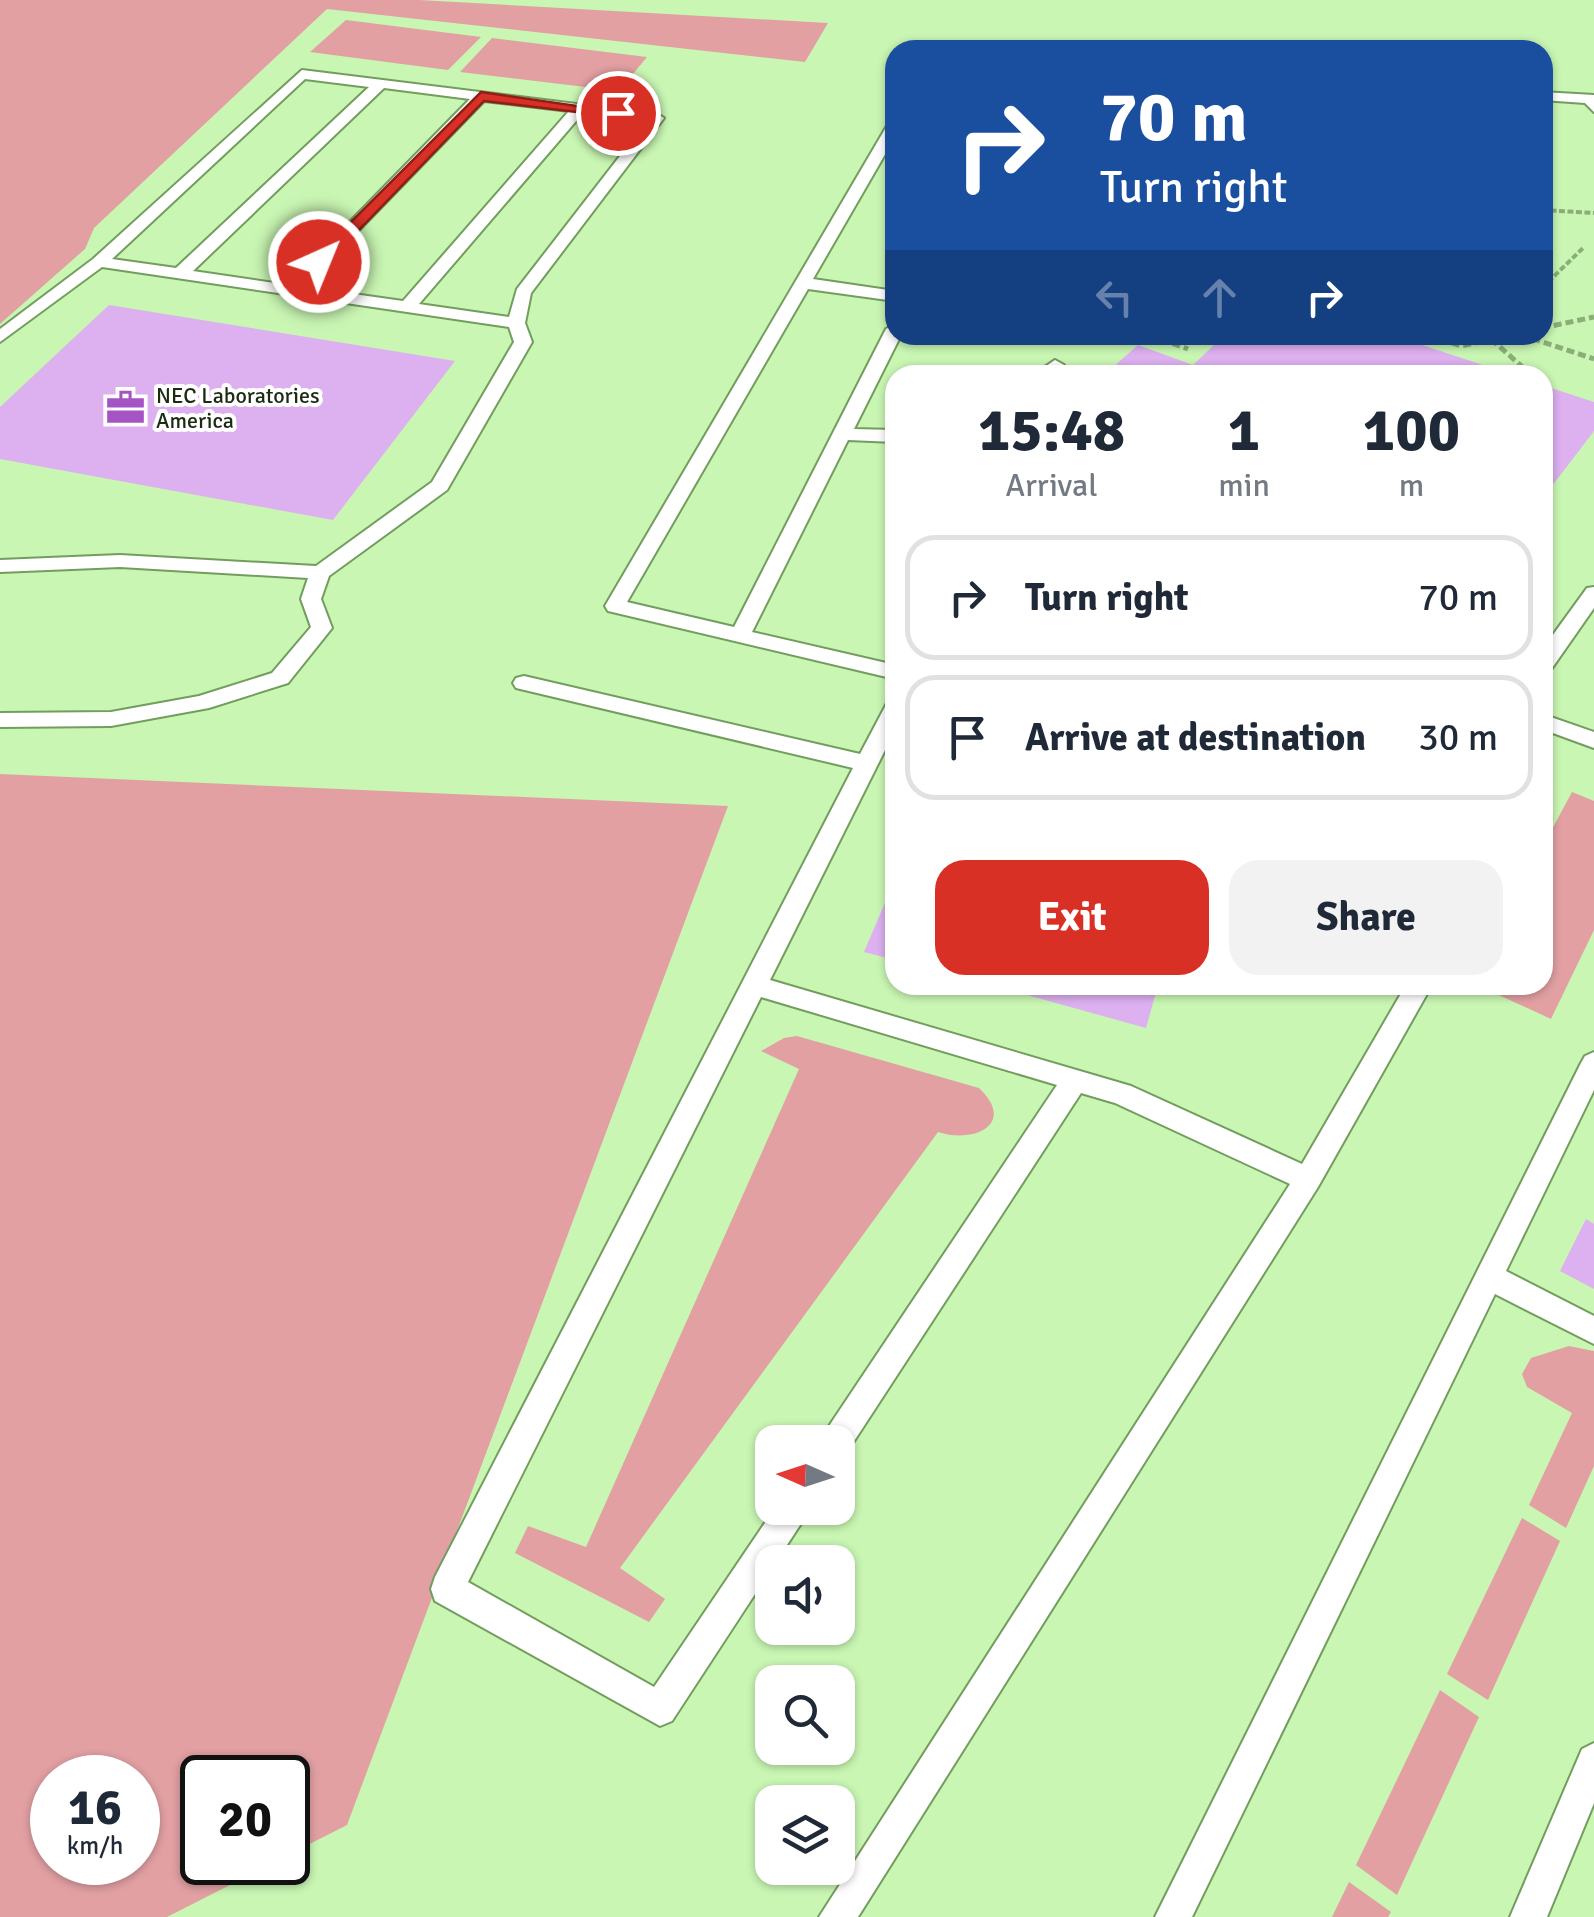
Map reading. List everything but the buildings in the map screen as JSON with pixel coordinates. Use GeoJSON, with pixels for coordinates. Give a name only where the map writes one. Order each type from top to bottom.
{"type":"FeatureCollection","features":[{"type":"Feature","properties":{"kind":"lane"},"geometry":{"type":"LineString","coordinates":[[0,337],[99,262],[302,74],[657,118],[523,293],[516,323],[523,342],[440,486],[320,573],[310,599],[322,628],[280,678],[200,703],[110,719],[0,720]]}},
{"type":"Feature","properties":{"kind":"lane"},"geometry":{"type":"LineString","coordinates":[[180,274],[380,84]]}},
{"type":"Feature","properties":{"kind":"lane"},"geometry":{"type":"LineString","coordinates":[[292,290],[481,96]]}},
{"type":"Feature","properties":{"kind":"lane"},"geometry":{"type":"LineString","coordinates":[[1553,97],[1593,102]]}},
{"type":"Feature","properties":{"kind":"lane"},"geometry":{"type":"LineString","coordinates":[[408,307],[579,108]]}},
{"type":"Feature","properties":{"kind":"lane"},"geometry":{"type":"LineString","coordinates":[[885,141],[614,606],[885,670]]}},
{"type":"Feature","properties":{"kind":"lane"},"geometry":{"type":"LineString","coordinates":[[99,262],[516,323]]}},
{"type":"Feature","properties":{"kind":"lane"},"geometry":{"type":"LineString","coordinates":[[802,282],[885,294]]}},
{"type":"Feature","properties":{"kind":"lane"},"geometry":{"type":"LineString","coordinates":[[740,636],[887,345]]}},
{"type":"Feature","properties":{"kind":"lane"},"geometry":{"type":"LineString","coordinates":[[842,434],[885,436]]}},
{"type":"Feature","properties":{"kind":"lane"},"geometry":{"type":"LineString","coordinates":[[0,566],[42,561],[320,573]]}},
{"type":"Feature","properties":{"kind":"lane"},"geometry":{"type":"LineString","coordinates":[[1553,651],[1594,593]]}},
{"type":"Feature","properties":{"kind":"lane"},"geometry":{"type":"LineString","coordinates":[[524,683],[866,763]]}},
{"type":"Feature","properties":{"kind":"lane"},"geometry":{"type":"LineString","coordinates":[[1553,725],[1594,740]]}},
{"type":"Feature","properties":{"kind":"lane"},"geometry":{"type":"LineString","coordinates":[[782,1525],[660,1709],[447,1590],[885,727]]}},
{"type":"Feature","properties":{"kind":"lane"},"geometry":{"type":"LineString","coordinates":[[753,985],[1122,1094],[1308,1180]]}},
{"type":"Feature","properties":{"kind":"lane"},"geometry":{"type":"LineString","coordinates":[[836,1917],[1308,1180],[1413,995]]}},
{"type":"Feature","properties":{"kind":"lane"},"geometry":{"type":"LineString","coordinates":[[1174,1917],[1594,1064]]}},
{"type":"Feature","properties":{"kind":"lane"},"geometry":{"type":"LineString","coordinates":[[847,1425],[1075,1080]]}},
{"type":"Feature","properties":{"kind":"lane"},"geometry":{"type":"LineString","coordinates":[[1489,1276],[1594,1330]]}},
{"type":"Feature","properties":{"kind":"lane"},"geometry":{"type":"LineString","coordinates":[[1528,1917],[1594,1761]]}},
{"type":"Feature","properties":{"kind":"path"},"geometry":{"type":"LineString","coordinates":[[1553,211],[1594,214]]}},
{"type":"Feature","properties":{"kind":"path"},"geometry":{"type":"LineString","coordinates":[[1553,277],[1583,248]]}},
{"type":"Feature","properties":{"kind":"path"},"geometry":{"type":"LineString","coordinates":[[1553,326],[1594,317]]}},
{"type":"Feature","properties":{"kind":"path"},"geometry":{"type":"LineString","coordinates":[[1177,345],[1188,349]]}},
{"type":"Feature","properties":{"kind":"path"},"geometry":{"type":"LineString","coordinates":[[1501,345],[1520,365]]}},
{"type":"Feature","properties":{"kind":"path"},"geometry":{"type":"LineString","coordinates":[[1551,345],[1594,359]]}},
{"type":"Feature","properties":{"kind":"shaded area"},"geometry":{"type":"Polygon","coordinates":[[[0,0],[419,0],[828,23],[805,62],[327,9],[94,228],[85,249],[0,324],[0,0]]]}},
{"type":"Feature","properties":{"kind":"shaded area"},"geometry":{"type":"Polygon","coordinates":[[[346,20],[481,37],[448,70],[310,52],[346,20]]]}},
{"type":"Feature","properties":{"kind":"shaded area"},"geometry":{"type":"Polygon","coordinates":[[[492,38],[647,57],[619,91],[460,72],[492,38]]]}},
{"type":"Feature","properties":{"kind":"shaded area"},"geometry":{"type":"Polygon","coordinates":[[[0,774],[728,806],[347,1825],[310,1844],[310,1755],[180,1755],[180,1885],[230,1885],[167,1917],[0,1917],[0,774]]]}},
{"type":"Feature","properties":{"kind":"shaded area"},"geometry":{"type":"Polygon","coordinates":[[[1572,792],[1594,801],[1594,930],[1551,1019],[1499,995],[1553,995],[1553,827],[1572,792]]]}},
{"type":"Feature","properties":{"kind":"shaded area"},"geometry":{"type":"Polygon","coordinates":[[[797,1036],[979,1088],[990,1101],[992,1121],[977,1133],[938,1132],[620,1568],[665,1599],[649,1622],[515,1553],[528,1526],[586,1547],[799,1069],[761,1051],[784,1038],[797,1036]]]}},
{"type":"Feature","properties":{"kind":"shaded area"},"geometry":{"type":"Polygon","coordinates":[[[1569,1346],[1594,1351],[1594,1466],[1566,1528],[1529,1505],[1572,1413],[1527,1387],[1522,1374],[1531,1358],[1569,1346]]]}},
{"type":"Feature","properties":{"kind":"shaded area"},"geometry":{"type":"Polygon","coordinates":[[[1522,1518],[1560,1541],[1488,1700],[1447,1674],[1522,1518]]]}},
{"type":"Feature","properties":{"kind":"shaded area"},"geometry":{"type":"Polygon","coordinates":[[[1440,1690],[1479,1717],[1397,1895],[1356,1865],[1440,1690]]]}},
{"type":"Feature","properties":{"kind":"shaded area"},"geometry":{"type":"Polygon","coordinates":[[[1349,1882],[1391,1912],[1388,1917],[1332,1917],[1349,1882]]]}},
{"type":"Feature","properties":{"kind":"place","name":"NEC Laboratories America"},"geometry":{"type":"Point","coordinates":[126,408]}},
{"type":"Feature","properties":{"kind":"route"},"geometry":{"type":"LineString","coordinates":[[319,262],[481,96],[618,113]]}}]}
